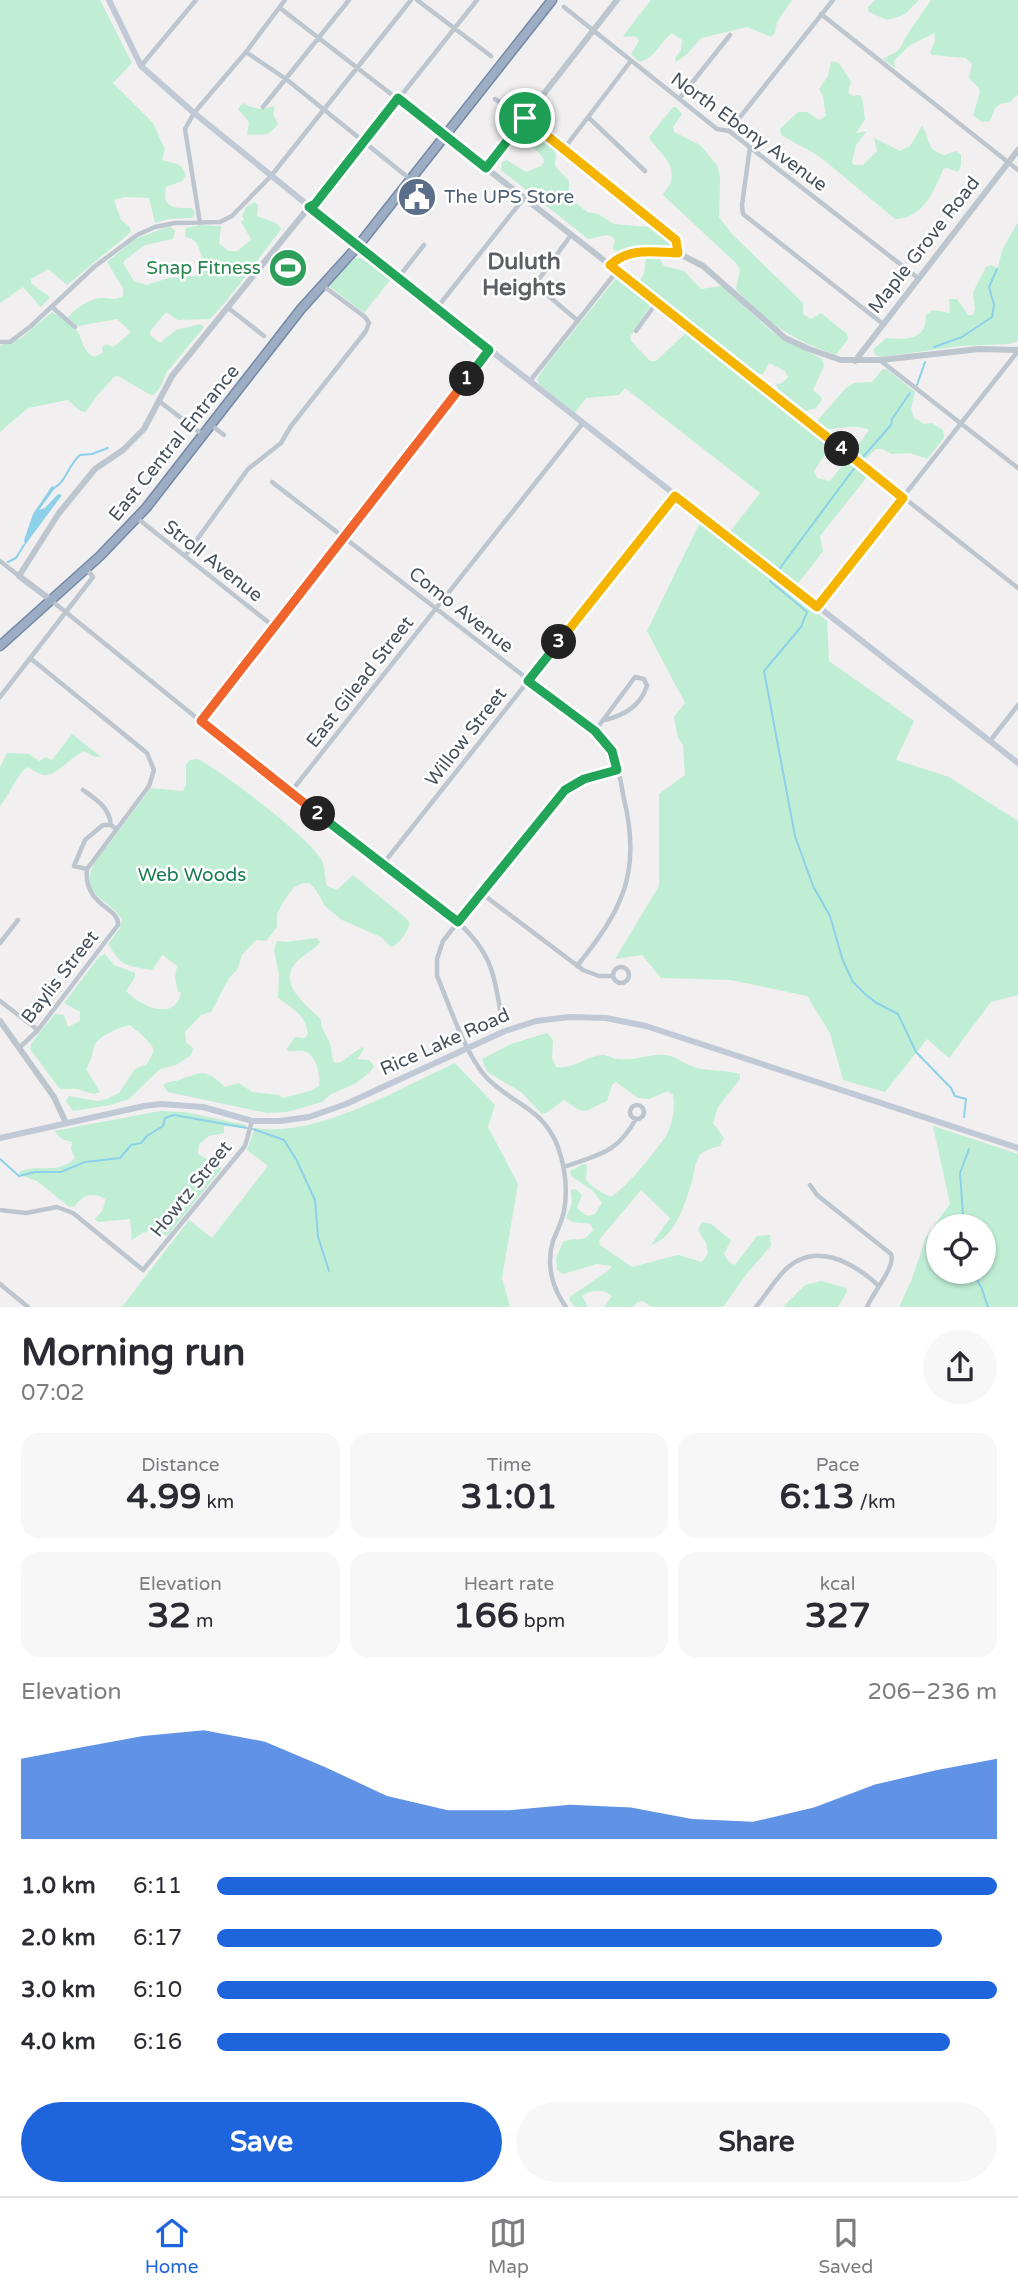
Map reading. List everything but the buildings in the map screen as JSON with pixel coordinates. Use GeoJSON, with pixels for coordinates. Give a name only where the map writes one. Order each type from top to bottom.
{"type":"FeatureCollection","features":[{"type":"Feature","properties":{"kind":"highway","name":"East Central Entrance"},"geometry":{"type":"LineString","coordinates":[[0,646],[137,519],[321,285],[358,246],[552,0]]}},
{"type":"Feature","properties":{"kind":"main road"},"geometry":{"type":"LineString","coordinates":[[109,0],[141,66],[194,113],[436,309],[1018,764]]}},
{"type":"Feature","properties":{"kind":"main road","name":"Rice Lake Road"},"geometry":{"type":"LineString","coordinates":[[0,1138],[144,1105],[203,1107],[252,1121],[309,1117],[346,1104],[505,1031],[536,1021],[569,1017],[606,1018],[646,1026],[1018,1148]]}},
{"type":"Feature","properties":{"kind":"street"},"geometry":{"type":"LineString","coordinates":[[141,66],[196,0]]}},
{"type":"Feature","properties":{"kind":"street"},"geometry":{"type":"LineString","coordinates":[[200,223],[185,129],[194,113],[246,52],[285,0]]}},
{"type":"Feature","properties":{"kind":"street"},"geometry":{"type":"LineString","coordinates":[[263,107],[349,0]]}},
{"type":"Feature","properties":{"kind":"street"},"geometry":{"type":"LineString","coordinates":[[0,342],[10,342],[94,267],[137,235],[155,227],[220,222],[232,216],[271,176],[411,0]]}},
{"type":"Feature","properties":{"kind":"street"},"geometry":{"type":"LineString","coordinates":[[417,0],[491,56]]}},
{"type":"Feature","properties":{"kind":"street"},"geometry":{"type":"LineString","coordinates":[[19,576],[46,533],[84,482],[95,469],[135,440],[152,417],[172,376],[309,207],[315,204],[477,0]]}},
{"type":"Feature","properties":{"kind":"street"},"geometry":{"type":"LineString","coordinates":[[486,168],[617,0]]}},
{"type":"Feature","properties":{"kind":"street"},"geometry":{"type":"LineString","coordinates":[[729,131],[832,0]]}},
{"type":"Feature","properties":{"kind":"street"},"geometry":{"type":"LineString","coordinates":[[279,7],[1018,588]]}},
{"type":"Feature","properties":{"kind":"street","name":"North Ebony Avenue"},"geometry":{"type":"LineString","coordinates":[[564,8],[719,130],[729,131],[918,278]]}},
{"type":"Feature","properties":{"kind":"street"},"geometry":{"type":"LineString","coordinates":[[821,14],[1018,170]]}},
{"type":"Feature","properties":{"kind":"street"},"geometry":{"type":"LineString","coordinates":[[679,99],[730,35]]}},
{"type":"Feature","properties":{"kind":"street"},"geometry":{"type":"LineString","coordinates":[[246,52],[286,79],[410,179]]}},
{"type":"Feature","properties":{"kind":"street"},"geometry":{"type":"LineString","coordinates":[[563,150],[630,61]]}},
{"type":"Feature","properties":{"kind":"street"},"geometry":{"type":"LineString","coordinates":[[495,99],[525,118],[676,240],[678,253]]}},
{"type":"Feature","properties":{"kind":"street"},"geometry":{"type":"LineString","coordinates":[[587,117],[645,171]]}},
{"type":"Feature","properties":{"kind":"street"},"geometry":{"type":"LineString","coordinates":[[750,147],[743,214],[883,324]]}},
{"type":"Feature","properties":{"kind":"street","name":"Maple Grove Road"},"geometry":{"type":"LineString","coordinates":[[855,361],[1018,150]]}},
{"type":"Feature","properties":{"kind":"street"},"geometry":{"type":"LineString","coordinates":[[436,309],[524,198]]}},
{"type":"Feature","properties":{"kind":"street"},"geometry":{"type":"LineString","coordinates":[[571,235],[540,276],[538,287],[578,321]]}},
{"type":"Feature","properties":{"kind":"street"},"geometry":{"type":"LineString","coordinates":[[398,278],[424,245]]}},
{"type":"Feature","properties":{"kind":"street"},"geometry":{"type":"LineString","coordinates":[[610,265],[631,252],[678,253],[703,265],[785,338],[834,358],[855,361],[881,360],[979,349],[1018,350]]}},
{"type":"Feature","properties":{"kind":"street"},"geometry":{"type":"LineString","coordinates":[[530,382],[617,271]]}},
{"type":"Feature","properties":{"kind":"street"},"geometry":{"type":"LineString","coordinates":[[185,555],[248,469],[281,443],[291,426],[366,331],[369,323],[365,317],[321,285]]}},
{"type":"Feature","properties":{"kind":"street"},"geometry":{"type":"LineString","coordinates":[[636,331],[657,302]]}},
{"type":"Feature","properties":{"kind":"street"},"geometry":{"type":"LineString","coordinates":[[52,307],[75,327]]}},
{"type":"Feature","properties":{"kind":"street"},"geometry":{"type":"LineString","coordinates":[[227,307],[264,336]]}},
{"type":"Feature","properties":{"kind":"street"},"geometry":{"type":"LineString","coordinates":[[201,721],[489,350]]}},
{"type":"Feature","properties":{"kind":"street"},"geometry":{"type":"LineString","coordinates":[[817,607],[1018,350]]}},
{"type":"Feature","properties":{"kind":"street"},"geometry":{"type":"LineString","coordinates":[[881,360],[1018,468]]}},
{"type":"Feature","properties":{"kind":"street"},"geometry":{"type":"LineString","coordinates":[[159,401],[202,435]]}},
{"type":"Feature","properties":{"kind":"street","name":"East Gilead Street"},"geometry":{"type":"LineString","coordinates":[[290,793],[583,424]]}},
{"type":"Feature","properties":{"kind":"street"},"geometry":{"type":"LineString","coordinates":[[211,425],[224,435]]}},
{"type":"Feature","properties":{"kind":"street","name":"Como Avenue"},"geometry":{"type":"LineString","coordinates":[[272,482],[595,731],[612,751],[631,831],[629,872],[623,897],[611,920],[577,966]]}},
{"type":"Feature","properties":{"kind":"street","name":"Willow Street"},"geometry":{"type":"LineString","coordinates":[[383,864],[675,496]]}},
{"type":"Feature","properties":{"kind":"street","name":"Stroll Avenue"},"geometry":{"type":"LineString","coordinates":[[137,519],[273,626]]}},
{"type":"Feature","properties":{"kind":"street"},"geometry":{"type":"LineString","coordinates":[[0,561],[290,793],[458,922],[474,937],[489,961],[501,1014]]}},
{"type":"Feature","properties":{"kind":"street"},"geometry":{"type":"LineString","coordinates":[[0,697],[93,577],[86,568]]}},
{"type":"Feature","properties":{"kind":"street"},"geometry":{"type":"LineString","coordinates":[[30,659],[147,753],[154,770],[149,786],[87,869],[74,866],[82,844],[94,831],[103,825],[111,825],[116,829]]}},
{"type":"Feature","properties":{"kind":"street"},"geometry":{"type":"LineString","coordinates":[[595,731],[635,677],[644,679],[646,690],[634,707],[622,715],[605,720]]}},
{"type":"Feature","properties":{"kind":"street"},"geometry":{"type":"LineString","coordinates":[[990,741],[1018,705]]}},
{"type":"Feature","properties":{"kind":"street"},"geometry":{"type":"LineString","coordinates":[[566,1307],[555,1288],[550,1265],[553,1242],[565,1203],[564,1167],[556,1144],[546,1126],[526,1105],[487,1078],[468,1047],[436,968],[443,941],[565,790],[584,779],[617,770]]}},
{"type":"Feature","properties":{"kind":"street"},"geometry":{"type":"LineString","coordinates":[[83,790],[108,811],[111,825]]}},
{"type":"Feature","properties":{"kind":"street","name":"Baylis Street"},"geometry":{"type":"LineString","coordinates":[[20,1047],[38,1030],[119,922],[116,916],[90,893],[87,869]]}},
{"type":"Feature","properties":{"kind":"street"},"geometry":{"type":"LineString","coordinates":[[481,893],[577,966],[599,976],[613,976]]}},
{"type":"Feature","properties":{"kind":"street"},"geometry":{"type":"LineString","coordinates":[[0,943],[18,920]]}},
{"type":"Feature","properties":{"kind":"street"},"geometry":{"type":"LineString","coordinates":[[0,1001],[38,1030]]}},
{"type":"Feature","properties":{"kind":"street"},"geometry":{"type":"LineString","coordinates":[[0,1021],[54,1097],[66,1123]]}},
{"type":"Feature","properties":{"kind":"street"},"geometry":{"type":"LineString","coordinates":[[564,1167],[615,1147],[625,1138],[636,1119]]}},
{"type":"Feature","properties":{"kind":"street","name":"Howtz Street"},"geometry":{"type":"LineString","coordinates":[[0,1210],[26,1213],[57,1207],[73,1213],[144,1270],[245,1146],[252,1121]]}},
{"type":"Feature","properties":{"kind":"street"},"geometry":{"type":"LineString","coordinates":[[810,1185],[817,1195],[891,1254],[891,1266],[867,1307]]}},
{"type":"Feature","properties":{"kind":"street"},"geometry":{"type":"LineString","coordinates":[[756,1307],[784,1271],[797,1261],[810,1257],[831,1255],[854,1265],[878,1285]]}},
{"type":"Feature","properties":{"kind":"street"},"geometry":{"type":"LineString","coordinates":[[0,1284],[28,1307]]}},
{"type":"Feature","properties":{"kind":"green space"},"geometry":{"type":"Polygon","coordinates":[[[0,0],[100,0],[132,63],[113,83],[153,123],[165,150],[162,160],[177,164],[185,172],[186,176],[182,181],[166,187],[166,200],[171,206],[191,208],[195,212],[193,218],[168,219],[155,223],[149,198],[125,197],[114,200],[121,220],[130,227],[131,232],[67,285],[48,269],[31,279],[31,283],[50,297],[41,307],[23,287],[0,303],[0,0]]]}},
{"type":"Feature","properties":{"kind":"green space"},"geometry":{"type":"Polygon","coordinates":[[[651,0],[792,0],[777,22],[775,33],[771,37],[747,27],[701,38],[676,62],[682,40],[672,33],[653,54],[639,62],[631,54],[639,41],[634,36],[623,36],[651,0]]]}},
{"type":"Feature","properties":{"kind":"green space"},"geometry":{"type":"Polygon","coordinates":[[[875,0],[919,0],[904,15],[887,20],[869,12],[868,7],[875,0]]]}},
{"type":"Feature","properties":{"kind":"green space"},"geometry":{"type":"Polygon","coordinates":[[[931,0],[1018,0],[1018,94],[1010,102],[995,108],[990,121],[982,122],[973,115],[980,92],[969,78],[972,64],[966,58],[932,55],[930,53],[935,40],[934,33],[909,46],[894,61],[895,68],[883,59],[901,47],[931,0]]]}},
{"type":"Feature","properties":{"kind":"green space"},"geometry":{"type":"Polygon","coordinates":[[[831,61],[839,63],[851,82],[848,93],[853,96],[860,95],[863,103],[865,120],[856,133],[867,131],[856,145],[852,162],[854,165],[863,165],[877,151],[874,138],[900,151],[910,146],[922,126],[933,150],[944,155],[956,151],[961,155],[958,172],[943,169],[926,202],[913,214],[895,219],[819,156],[781,135],[780,129],[798,112],[807,112],[819,120],[826,116],[823,96],[819,89],[828,76],[831,61]]]}},
{"type":"Feature","properties":{"kind":"green space"},"geometry":{"type":"Polygon","coordinates":[[[243,103],[257,109],[275,107],[273,114],[278,124],[267,134],[247,135],[249,122],[238,109],[243,103]]]}},
{"type":"Feature","properties":{"kind":"green space"},"geometry":{"type":"Polygon","coordinates":[[[673,107],[682,114],[673,127],[674,132],[700,145],[717,165],[720,177],[719,217],[732,234],[803,303],[803,314],[811,319],[821,313],[847,334],[848,339],[836,355],[794,337],[758,312],[736,289],[740,270],[737,264],[663,195],[672,174],[668,162],[649,137],[673,107]]]}},
{"type":"Feature","properties":{"kind":"green space"},"geometry":{"type":"Polygon","coordinates":[[[537,139],[549,144],[556,153],[555,166],[569,181],[569,197],[587,212],[598,214],[614,224],[649,227],[669,241],[669,246],[636,247],[617,252],[613,249],[615,240],[612,237],[588,239],[501,170],[502,162],[507,160],[526,172],[541,166],[545,160],[532,146],[537,139]]]}},
{"type":"Feature","properties":{"kind":"green space"},"geometry":{"type":"Polygon","coordinates":[[[255,202],[258,205],[257,216],[276,223],[281,228],[279,232],[210,319],[178,320],[166,312],[151,330],[150,335],[160,343],[176,330],[200,324],[204,327],[166,373],[154,395],[118,376],[95,398],[86,412],[80,411],[68,400],[28,408],[0,432],[0,346],[21,338],[52,312],[74,328],[91,355],[95,357],[103,352],[102,347],[106,344],[113,347],[131,332],[117,319],[78,326],[68,318],[76,309],[91,300],[116,299],[123,296],[123,288],[107,262],[135,239],[170,226],[175,231],[173,239],[145,245],[123,263],[134,281],[146,285],[169,278],[202,275],[204,270],[199,249],[194,241],[185,237],[186,228],[201,225],[221,226],[219,243],[228,251],[238,251],[251,239],[241,222],[246,207],[255,202]]]}},
{"type":"Feature","properties":{"kind":"green space"},"geometry":{"type":"Polygon","coordinates":[[[1018,222],[1018,341],[881,357],[875,355],[874,349],[886,338],[901,339],[919,334],[926,315],[933,310],[950,313],[949,299],[957,299],[968,315],[973,315],[973,292],[986,267],[991,265],[998,268],[1002,250],[1018,222]]]}},
{"type":"Feature","properties":{"kind":"green space"},"geometry":{"type":"Polygon","coordinates":[[[647,256],[659,258],[664,266],[684,271],[701,289],[722,286],[773,333],[822,359],[824,366],[813,390],[822,400],[816,408],[806,411],[778,389],[776,384],[782,383],[788,377],[785,371],[769,363],[763,374],[759,374],[641,286],[639,282],[647,256]]]}},
{"type":"Feature","properties":{"kind":"green space"},"geometry":{"type":"Polygon","coordinates":[[[355,258],[362,258],[390,280],[364,313],[330,287],[355,258]]]}},
{"type":"Feature","properties":{"kind":"green space"},"geometry":{"type":"Polygon","coordinates":[[[617,277],[650,302],[630,337],[650,361],[656,361],[690,329],[833,443],[814,471],[817,478],[830,481],[850,456],[871,472],[820,536],[823,551],[796,586],[729,533],[760,493],[625,388],[619,395],[586,398],[575,413],[539,384],[537,379],[547,364],[617,277]]]}},
{"type":"Feature","properties":{"kind":"green space"},"geometry":{"type":"Polygon","coordinates":[[[883,369],[888,370],[915,392],[911,408],[914,418],[924,424],[932,423],[943,430],[944,438],[927,459],[910,453],[892,454],[876,449],[863,461],[852,453],[869,430],[854,427],[828,430],[817,427],[817,421],[846,388],[854,383],[872,382],[883,369]]]}},
{"type":"Feature","properties":{"kind":"green space"},"geometry":{"type":"Polygon","coordinates":[[[702,518],[827,621],[829,661],[914,721],[896,760],[949,777],[1018,821],[1018,995],[991,1002],[949,1058],[927,1039],[885,1092],[843,1080],[830,1033],[807,996],[731,980],[661,978],[642,955],[615,959],[659,886],[659,794],[685,775],[683,745],[678,738],[674,717],[685,703],[647,631],[702,518]]]}},
{"type":"Feature","properties":{"kind":"green space"},"geometry":{"type":"Polygon","coordinates":[[[72,734],[101,757],[84,751],[48,775],[27,767],[0,806],[0,767],[7,753],[29,754],[39,761],[46,757],[52,760],[72,734]]]}},
{"type":"Feature","properties":{"kind":"green space","name":"Web Woods"},"geometry":{"type":"Polygon","coordinates":[[[198,759],[244,790],[299,835],[321,859],[327,886],[337,890],[353,875],[410,923],[403,937],[391,947],[381,937],[342,920],[325,906],[309,883],[294,887],[277,914],[277,927],[266,941],[256,940],[242,955],[237,970],[229,978],[211,1012],[201,1015],[185,1032],[186,1042],[193,1048],[191,1055],[176,1065],[160,1069],[129,1099],[73,1111],[66,1101],[69,1096],[97,1101],[119,1093],[135,1069],[147,1064],[154,1051],[148,1041],[130,1025],[104,1036],[96,1043],[86,1069],[100,1092],[94,1094],[59,1088],[30,1049],[32,1042],[55,1014],[64,1015],[68,1027],[80,1021],[80,1012],[64,1003],[99,957],[105,954],[114,965],[135,973],[126,991],[148,1006],[157,1009],[172,1007],[181,992],[178,992],[175,978],[177,966],[163,955],[152,970],[130,966],[117,957],[108,944],[120,928],[122,919],[96,895],[90,882],[90,873],[95,862],[151,788],[183,791],[186,785],[186,765],[190,760],[198,759]]]}},
{"type":"Feature","properties":{"kind":"green space"},"geometry":{"type":"Polygon","coordinates":[[[317,938],[320,942],[318,945],[292,968],[291,983],[299,997],[321,1020],[335,1063],[341,1062],[362,1047],[364,1049],[357,1059],[369,1060],[374,1066],[371,1071],[355,1084],[331,1094],[322,1102],[287,1112],[267,1113],[168,1092],[163,1085],[204,1073],[225,1087],[239,1083],[252,1092],[279,1095],[283,1098],[319,1086],[318,1071],[311,1055],[303,1051],[286,1050],[295,1037],[305,1038],[308,1034],[301,1017],[278,998],[279,975],[274,950],[277,941],[317,938]]]}},
{"type":"Feature","properties":{"kind":"green space"},"geometry":{"type":"Polygon","coordinates":[[[547,1033],[553,1040],[552,1058],[556,1067],[568,1067],[603,1055],[626,1059],[666,1055],[697,1068],[740,1074],[740,1079],[718,1107],[713,1123],[724,1138],[720,1146],[707,1150],[698,1158],[683,1209],[667,1235],[651,1245],[670,1218],[641,1190],[599,1240],[600,1245],[632,1267],[678,1255],[702,1262],[708,1253],[706,1243],[698,1230],[702,1222],[711,1224],[731,1240],[724,1254],[729,1262],[735,1265],[757,1236],[770,1235],[771,1246],[723,1307],[652,1307],[643,1301],[637,1302],[633,1307],[604,1307],[612,1296],[601,1291],[582,1296],[588,1307],[575,1307],[569,1300],[612,1266],[597,1264],[563,1274],[557,1270],[556,1258],[563,1242],[585,1238],[593,1230],[591,1224],[573,1222],[566,1218],[572,1203],[571,1190],[576,1189],[582,1195],[577,1208],[587,1216],[595,1214],[602,1203],[592,1190],[571,1176],[570,1171],[583,1164],[587,1165],[586,1180],[611,1197],[641,1168],[667,1134],[674,1100],[668,1091],[649,1099],[638,1098],[616,1082],[612,1085],[607,1101],[588,1110],[581,1110],[564,1100],[542,1114],[521,1092],[487,1072],[482,1059],[511,1044],[547,1033]]]}},
{"type":"Feature","properties":{"kind":"green space"},"geometry":{"type":"Polygon","coordinates":[[[455,1063],[495,1105],[488,1127],[518,1184],[502,1278],[510,1307],[122,1307],[189,1220],[212,1238],[268,1166],[247,1150],[255,1128],[304,1126],[330,1119],[383,1098],[455,1063]]]}},
{"type":"Feature","properties":{"kind":"green space"},"geometry":{"type":"Polygon","coordinates":[[[160,1111],[185,1112],[246,1125],[246,1128],[224,1126],[224,1133],[209,1136],[199,1144],[198,1154],[222,1168],[167,1236],[148,1231],[132,1240],[130,1219],[98,1222],[94,1219],[102,1210],[105,1199],[96,1195],[88,1196],[74,1207],[68,1206],[37,1181],[20,1175],[19,1172],[26,1170],[61,1167],[75,1158],[71,1149],[72,1142],[62,1139],[54,1131],[160,1111]]]}},
{"type":"Feature","properties":{"kind":"green space"},"geometry":{"type":"Polygon","coordinates":[[[933,1126],[1018,1154],[1018,1307],[899,1307],[926,1237],[926,1284],[996,1284],[996,1214],[943,1214],[950,1204],[933,1126]]]}},
{"type":"Feature","properties":{"kind":"green space"},"geometry":{"type":"Polygon","coordinates":[[[821,1281],[846,1288],[847,1292],[838,1307],[783,1307],[805,1285],[821,1281]]]}},
{"type":"Feature","properties":{"kind":"water"},"geometry":{"type":"Polygon","coordinates":[[[52,486],[55,488],[39,510],[45,508],[58,494],[62,495],[25,545],[24,540],[33,514],[52,486]]]}},
{"type":"Feature","properties":{"kind":"waterway"},"geometry":{"type":"LineString","coordinates":[[934,347],[962,337],[992,317],[994,305],[989,287],[997,269]]}},
{"type":"Feature","properties":{"kind":"waterway"},"geometry":{"type":"LineString","coordinates":[[917,385],[925,362]]}},
{"type":"Feature","properties":{"kind":"waterway"},"geometry":{"type":"LineString","coordinates":[[862,458],[891,425],[892,419],[910,393]]}},
{"type":"Feature","properties":{"kind":"waterway"},"geometry":{"type":"LineString","coordinates":[[54,488],[62,482],[80,455],[108,448]]}},
{"type":"Feature","properties":{"kind":"waterway"},"geometry":{"type":"LineString","coordinates":[[777,572],[856,466]]}},
{"type":"Feature","properties":{"kind":"waterway"},"geometry":{"type":"LineString","coordinates":[[8,562],[16,558],[24,545]]}},
{"type":"Feature","properties":{"kind":"waterway"},"geometry":{"type":"LineString","coordinates":[[774,576],[770,581],[807,612],[801,627],[764,671],[795,836],[813,886],[830,916],[843,961],[853,982],[875,1002],[898,1014],[916,1052],[951,1088],[955,1096],[966,1099],[964,1117]]}},
{"type":"Feature","properties":{"kind":"waterway"},"geometry":{"type":"LineString","coordinates":[[0,1159],[19,1176],[35,1172],[61,1172],[85,1162],[120,1158],[131,1145],[141,1143],[163,1126],[165,1118],[174,1115],[247,1128]]}},
{"type":"Feature","properties":{"kind":"waterway"},"geometry":{"type":"LineString","coordinates":[[253,1129],[284,1140],[297,1161],[315,1200],[318,1237],[329,1271]]}},
{"type":"Feature","properties":{"kind":"waterway"},"geometry":{"type":"LineString","coordinates":[[963,1214],[960,1173],[969,1149]]}},
{"type":"Feature","properties":{"kind":"waterway"},"geometry":{"type":"LineString","coordinates":[[979,1284],[988,1307]]}},
{"type":"Feature","properties":{"kind":"place","name":"The UPS Store"},"geometry":{"type":"Point","coordinates":[417,197]}},
{"type":"Feature","properties":{"kind":"place","name":"Snap Fitness"},"geometry":{"type":"Point","coordinates":[288,268]}},
{"type":"Feature","properties":{"kind":"district","name":"Duluth Heights"},"geometry":{"type":"Point","coordinates":[524,275]}},
{"type":"Feature","properties":{"kind":"route"},"geometry":{"type":"LineString","coordinates":[[398,98],[486,168],[525,118],[676,240],[678,253],[631,252],[610,265],[903,498],[817,607],[675,496],[528,681],[595,731],[612,751],[617,770],[577,781],[558,796],[458,922],[201,721],[307,581],[489,350],[309,207],[315,204],[398,98]]}}]}
